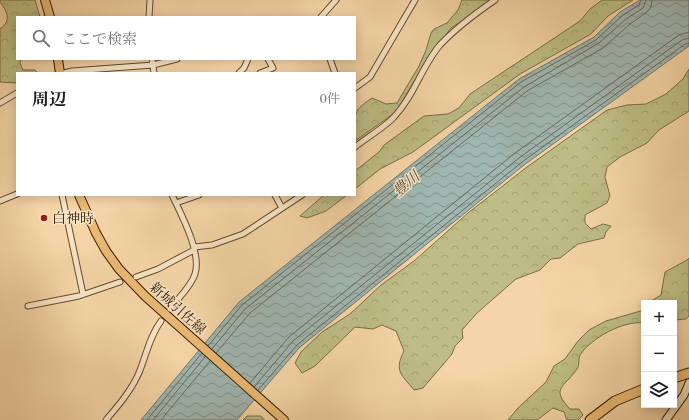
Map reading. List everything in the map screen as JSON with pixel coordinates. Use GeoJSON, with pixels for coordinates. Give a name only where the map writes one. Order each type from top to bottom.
{"type":"FeatureCollection","features":[{"type":"Feature","properties":{"kind":"highway"},"geometry":{"type":"LineString","coordinates":[[677,378],[689,373]]}},
{"type":"Feature","properties":{"kind":"highway"},"geometry":{"type":"LineString","coordinates":[[590,420],[615,401],[641,390]]}},
{"type":"Feature","properties":{"kind":"main road"},"geometry":{"type":"LineString","coordinates":[[45,0],[50,16]]}},
{"type":"Feature","properties":{"kind":"main road"},"geometry":{"type":"LineString","coordinates":[[58,60],[60,72]]}},
{"type":"Feature","properties":{"kind":"main road","name":"新城引佐線"},"geometry":{"type":"LineString","coordinates":[[79,196],[106,251],[145,296],[284,420]]}},
{"type":"Feature","properties":{"kind":"street"},"geometry":{"type":"LineString","coordinates":[[149,16],[150,0]]}},
{"type":"Feature","properties":{"kind":"street"},"geometry":{"type":"LineString","coordinates":[[322,16],[336,0]]}},
{"type":"Feature","properties":{"kind":"street"},"geometry":{"type":"LineString","coordinates":[[356,87],[370,77],[415,0]]}},
{"type":"Feature","properties":{"kind":"street"},"geometry":{"type":"LineString","coordinates":[[356,146],[394,118],[431,58],[449,36],[495,0]]}},
{"type":"Feature","properties":{"kind":"street"},"geometry":{"type":"LineString","coordinates":[[68,72],[169,60]]}},
{"type":"Feature","properties":{"kind":"street"},"geometry":{"type":"LineString","coordinates":[[242,72],[248,60]]}},
{"type":"Feature","properties":{"kind":"street"},"geometry":{"type":"LineString","coordinates":[[263,72],[273,68],[269,60]]}},
{"type":"Feature","properties":{"kind":"street"},"geometry":{"type":"LineString","coordinates":[[330,60],[335,72]]}},
{"type":"Feature","properties":{"kind":"street"},"geometry":{"type":"LineString","coordinates":[[153,62],[154,72]]}},
{"type":"Feature","properties":{"kind":"street"},"geometry":{"type":"LineString","coordinates":[[0,103],[16,94]]}},
{"type":"Feature","properties":{"kind":"street"},"geometry":{"type":"LineString","coordinates":[[0,201],[16,194]]}},
{"type":"Feature","properties":{"kind":"street"},"geometry":{"type":"LineString","coordinates":[[62,196],[83,294]]}},
{"type":"Feature","properties":{"kind":"street"},"geometry":{"type":"LineString","coordinates":[[170,309],[191,282],[196,268],[194,248],[191,237],[172,196]]}},
{"type":"Feature","properties":{"kind":"street"},"geometry":{"type":"LineString","coordinates":[[176,203],[196,196]]}},
{"type":"Feature","properties":{"kind":"street"},"geometry":{"type":"LineString","coordinates":[[276,196],[282,208]]}},
{"type":"Feature","properties":{"kind":"street"},"geometry":{"type":"LineString","coordinates":[[136,277],[158,269],[194,248],[212,245],[243,234],[300,196]]}},
{"type":"Feature","properties":{"kind":"street"},"geometry":{"type":"LineString","coordinates":[[28,306],[83,294],[120,282]]}},
{"type":"Feature","properties":{"kind":"street"},"geometry":{"type":"LineString","coordinates":[[106,420],[125,397],[138,375],[152,337],[156,328],[161,322]]}},
{"type":"Feature","properties":{"kind":"street"},"geometry":{"type":"LineString","coordinates":[[666,420],[684,395],[688,385],[685,380],[677,378]]}},
{"type":"Feature","properties":{"kind":"green space"},"geometry":{"type":"Polygon","coordinates":[[[0,0],[35,0],[40,16],[16,16],[16,60],[21,60],[20,63],[23,70],[35,70],[37,72],[16,72],[16,83],[0,82],[0,29],[6,23],[7,16],[5,9],[0,0]]]}},
{"type":"Feature","properties":{"kind":"green space"},"geometry":{"type":"Polygon","coordinates":[[[462,0],[490,0],[467,18],[451,28],[425,63],[396,112],[356,140],[356,114],[360,107],[372,98],[386,104],[397,103],[419,66],[431,33],[434,29],[447,23],[458,10],[462,0]]]}},
{"type":"Feature","properties":{"kind":"green space"},"geometry":{"type":"Polygon","coordinates":[[[602,0],[633,0],[608,16],[591,34],[520,74],[413,152],[380,169],[356,188],[356,170],[379,152],[384,145],[424,116],[448,114],[459,108],[470,94],[580,21],[590,9],[602,0]]]}},
{"type":"Feature","properties":{"kind":"green space"},"geometry":{"type":"Polygon","coordinates":[[[689,69],[689,111],[659,130],[647,143],[620,157],[607,167],[605,177],[610,196],[607,203],[585,215],[585,223],[591,229],[603,224],[611,226],[606,232],[604,238],[578,244],[560,258],[551,259],[540,270],[516,279],[477,313],[462,330],[463,338],[455,346],[452,354],[423,388],[414,390],[402,376],[399,368],[404,351],[396,331],[382,325],[373,329],[355,327],[315,366],[302,373],[295,363],[301,352],[322,332],[350,314],[381,285],[414,261],[468,213],[527,167],[607,110],[627,105],[646,104],[666,94],[683,79],[689,69]]]}},
{"type":"Feature","properties":{"kind":"green space"},"geometry":{"type":"Polygon","coordinates":[[[323,196],[346,196],[326,211],[307,218],[300,216],[323,196]]]}},
{"type":"Feature","properties":{"kind":"green space"},"geometry":{"type":"Polygon","coordinates":[[[689,258],[689,316],[686,319],[677,320],[677,300],[653,300],[661,295],[665,272],[689,258]]]}},
{"type":"Feature","properties":{"kind":"green space"},"geometry":{"type":"Polygon","coordinates":[[[641,311],[641,323],[627,324],[618,327],[592,342],[580,355],[578,367],[561,388],[561,397],[564,402],[570,409],[579,409],[583,415],[578,420],[567,420],[564,412],[553,408],[537,420],[508,420],[518,408],[546,382],[554,366],[565,359],[578,341],[589,330],[606,321],[641,311]]]}},
{"type":"Feature","properties":{"kind":"green space"},"geometry":{"type":"Polygon","coordinates":[[[247,416],[261,416],[265,420],[243,420],[247,416]]]}},
{"type":"Feature","properties":{"kind":"water","name":"豊川"},"geometry":{"type":"Polygon","coordinates":[[[640,0],[689,0],[689,46],[524,165],[299,348],[237,420],[141,420],[239,302],[519,79],[594,37],[620,12],[640,0]]]}},
{"type":"Feature","properties":{"kind":"place","name":"白神時"},"geometry":{"type":"Point","coordinates":[44,218]}}]}
